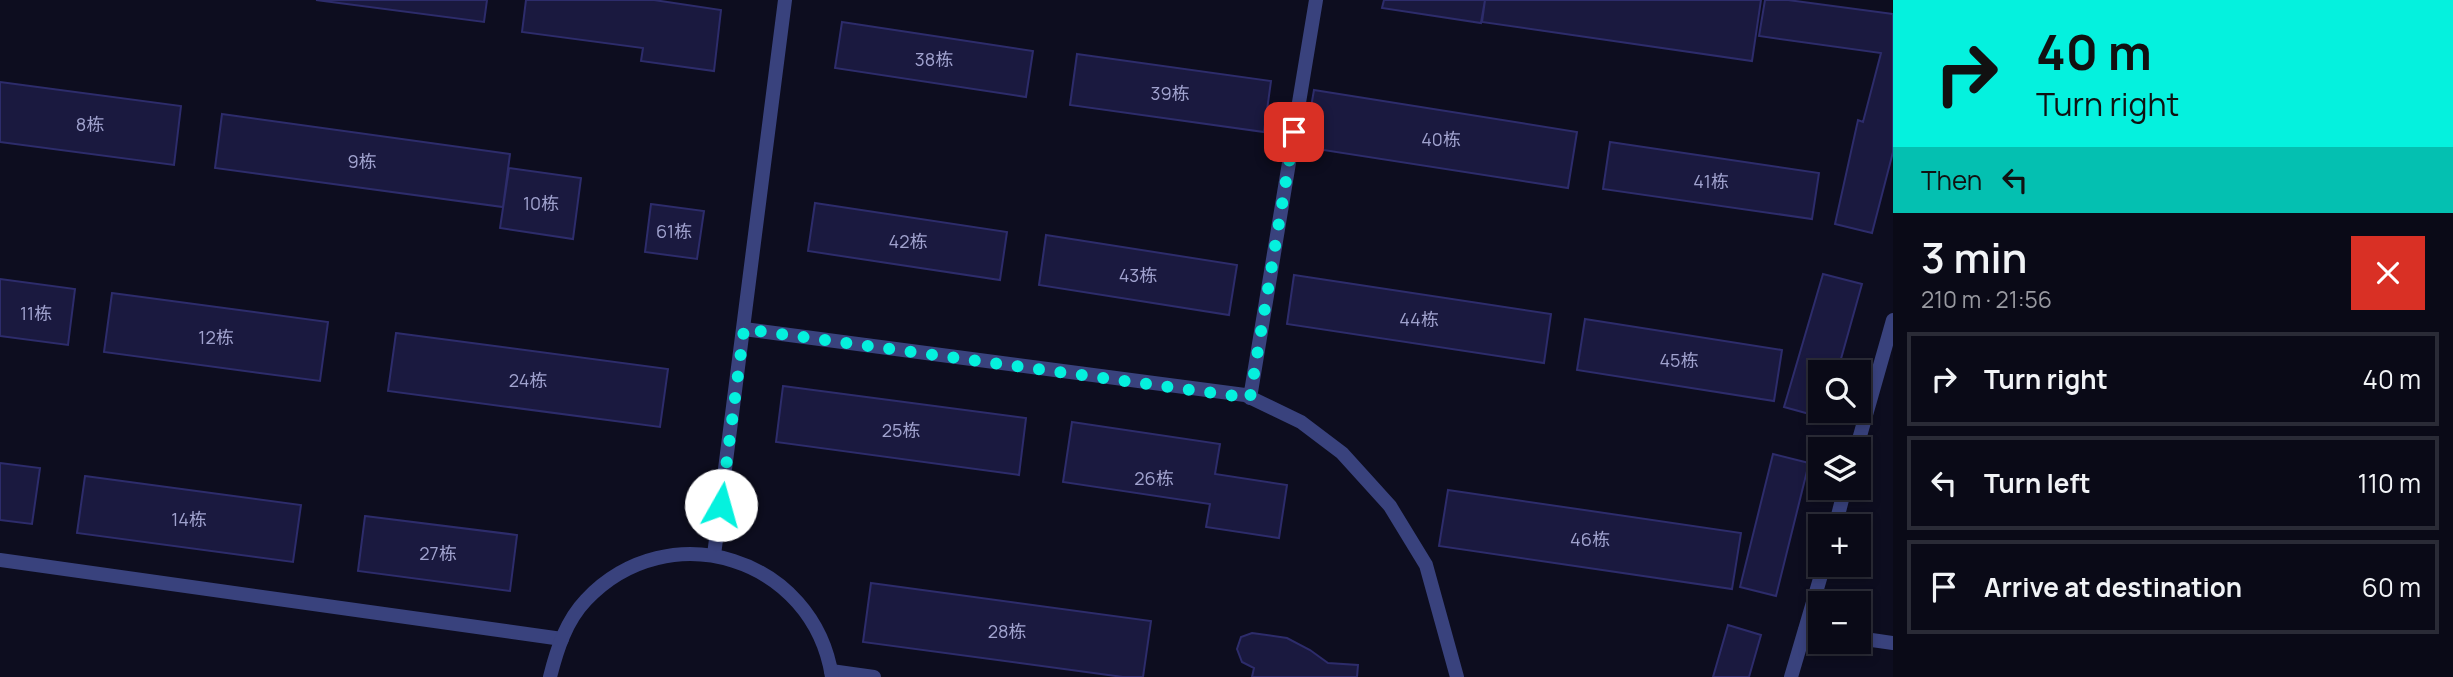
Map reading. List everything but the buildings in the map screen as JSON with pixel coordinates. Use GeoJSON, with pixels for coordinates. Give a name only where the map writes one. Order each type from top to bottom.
{"type":"FeatureCollection","features":[{"type":"Feature","properties":{"kind":"street"},"geometry":{"type":"LineString","coordinates":[[714,555],[785,0]]}},
{"type":"Feature","properties":{"kind":"street"},"geometry":{"type":"LineString","coordinates":[[1250,398],[1316,0]]}},
{"type":"Feature","properties":{"kind":"street"},"geometry":{"type":"LineString","coordinates":[[1860,437],[1893,320]]}},
{"type":"Feature","properties":{"kind":"street"},"geometry":{"type":"LineString","coordinates":[[744,329],[1250,398],[1301,422],[1342,453],[1390,506],[1426,565],[1457,677]]}},
{"type":"Feature","properties":{"kind":"street"},"geometry":{"type":"LineString","coordinates":[[551,677],[562,639],[585,601],[606,582],[631,567],[667,556],[686,554],[714,555],[740,562],[765,574],[787,590],[806,611],[820,634],[830,660],[832,674],[874,677]]}},
{"type":"Feature","properties":{"kind":"street"},"geometry":{"type":"LineString","coordinates":[[0,560],[562,639]]}},
{"type":"Feature","properties":{"kind":"street"},"geometry":{"type":"LineString","coordinates":[[1871,640],[1893,643]]}},
{"type":"Feature","properties":{"kind":"street"},"geometry":{"type":"LineString","coordinates":[[1791,677],[1808,642]]}},
{"type":"Feature","properties":{"kind":"route"},"geometry":{"type":"LineString","coordinates":[[721,505],[744,329],[1245,395],[1250,398],[1294,132]]}}]}
